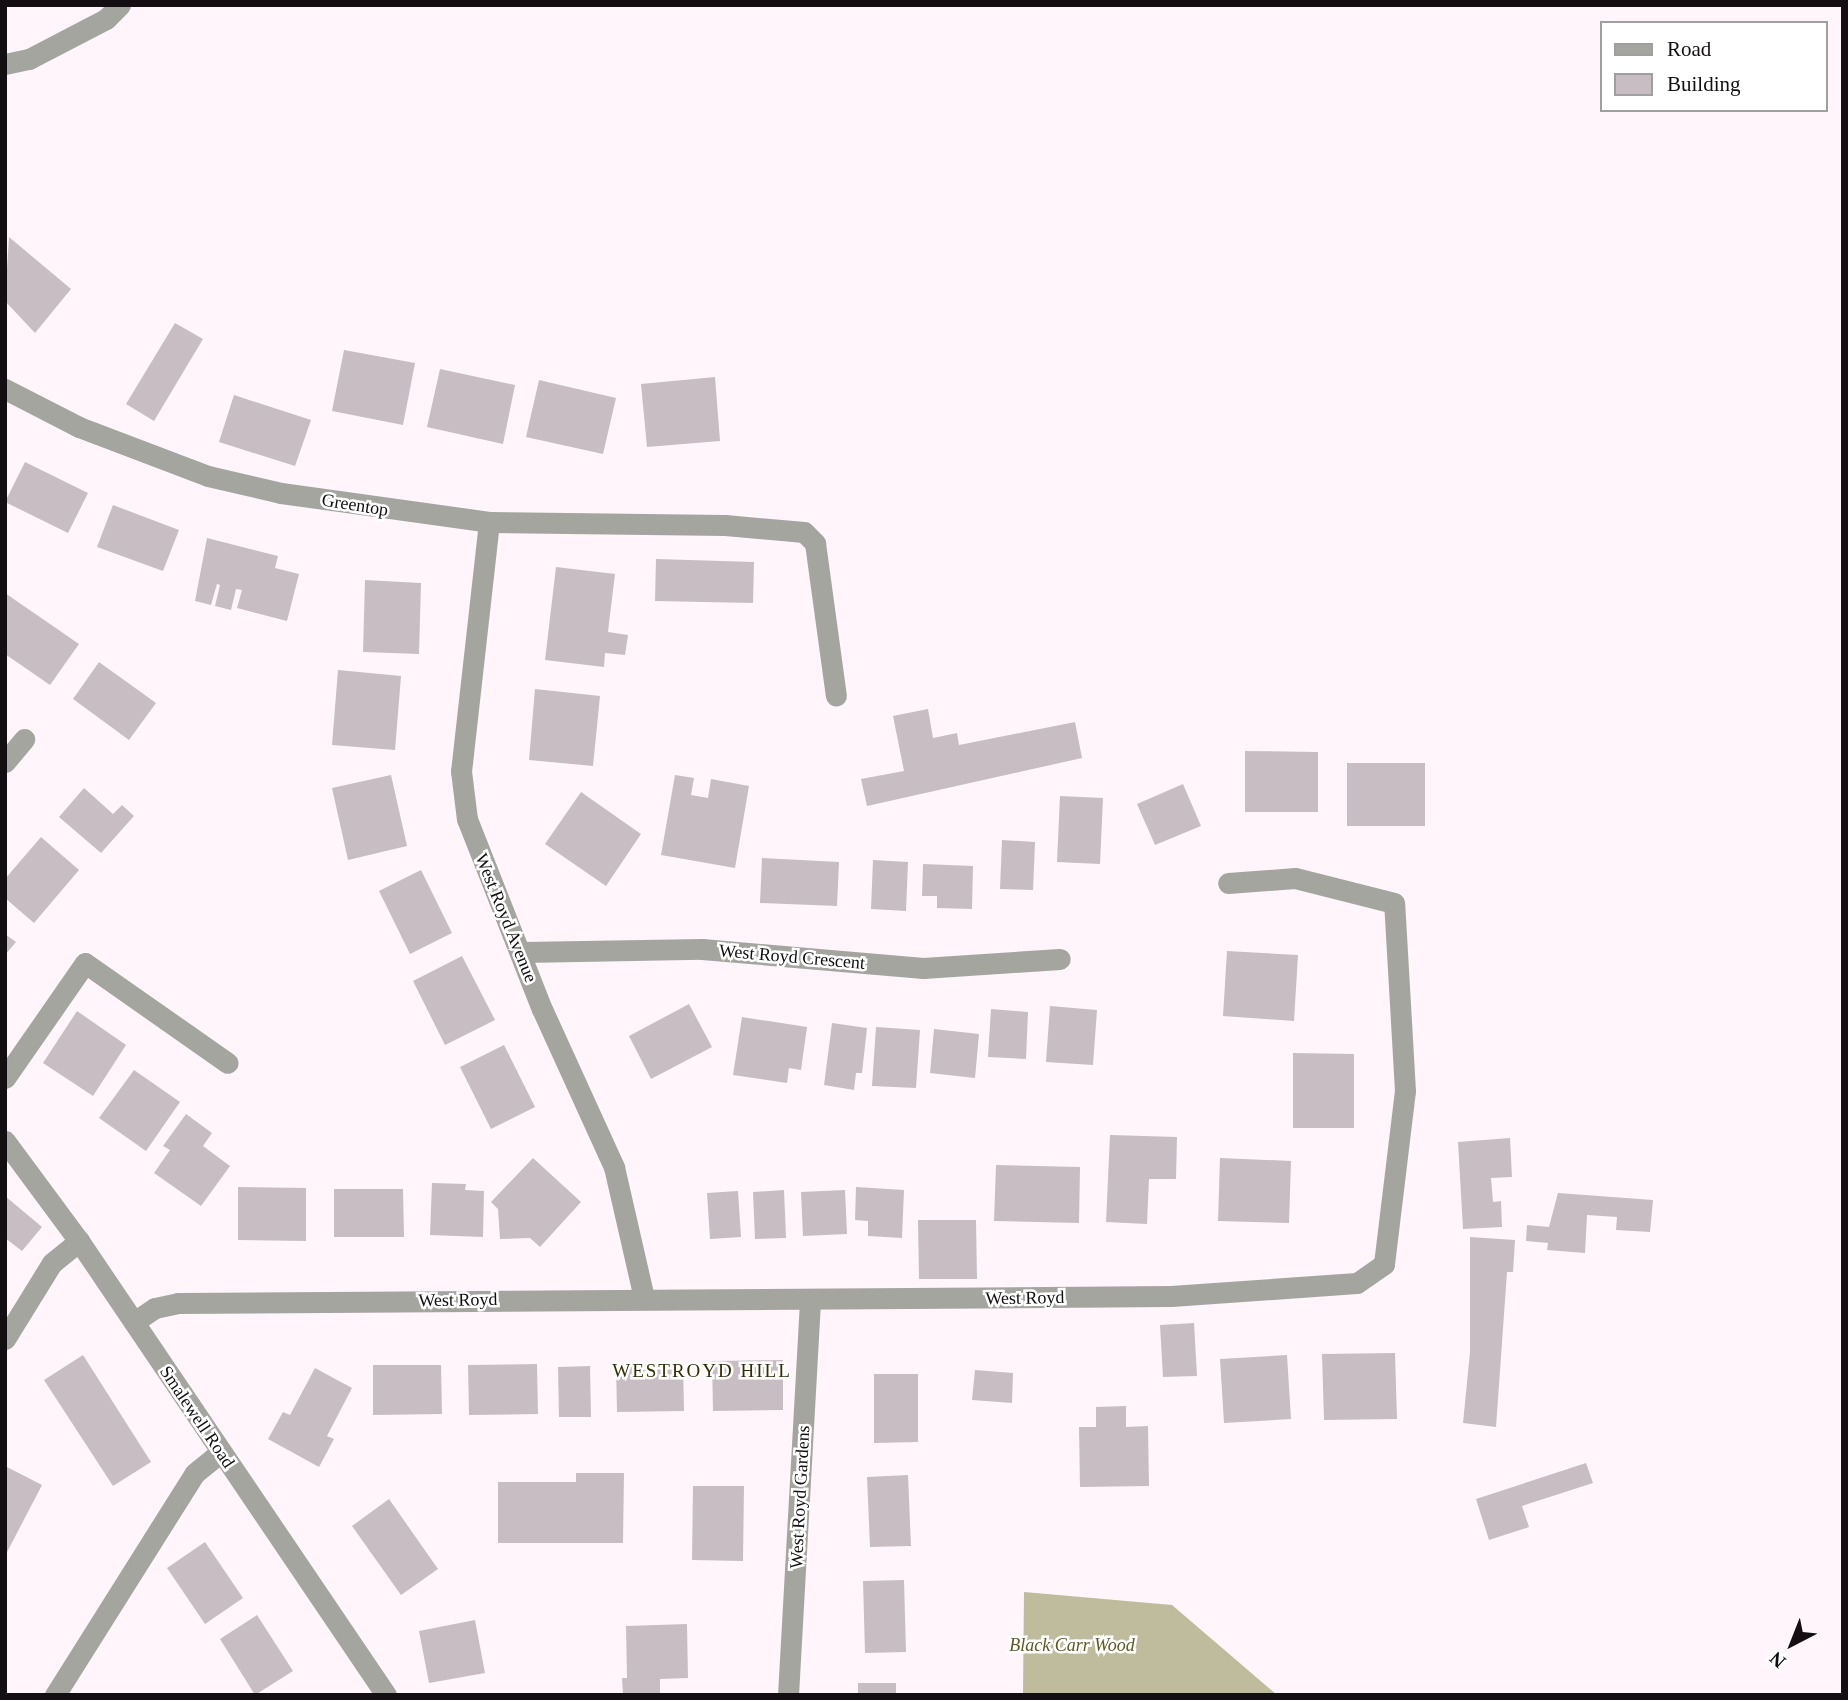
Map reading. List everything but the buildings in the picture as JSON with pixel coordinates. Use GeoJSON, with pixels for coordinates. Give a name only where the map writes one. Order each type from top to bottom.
{"type":"FeatureCollection","features":[{"type":"Feature","properties":{"kind":"street"},"geometry":{"type":"LineString","coordinates":[[5,64],[29,59],[106,19],[120,5]]}},
{"type":"Feature","properties":{"kind":"street","name":"Greentop"},"geometry":{"type":"LineString","coordinates":[[5,389],[79,427],[208,475],[366,508],[489,522],[724,525],[795,529],[811,536],[836,696]]}},
{"type":"Feature","properties":{"kind":"street","name":"West Royd Avenue"},"geometry":{"type":"LineString","coordinates":[[489,522],[461,771],[467,818],[495,895],[523,952],[542,1009],[614,1167],[644,1298]]}},
{"type":"Feature","properties":{"kind":"street"},"geometry":{"type":"LineString","coordinates":[[5,762],[24,739]]}},
{"type":"Feature","properties":{"kind":"street","name":"West Royd"},"geometry":{"type":"LineString","coordinates":[[134,1322],[155,1308],[178,1303],[1171,1296],[1357,1283],[1384,1264],[1405,1091],[1394,903],[1294,878],[1228,883]]}},
{"type":"Feature","properties":{"kind":"street","name":"West Royd Crescent"},"geometry":{"type":"LineString","coordinates":[[523,952],[702,949],[923,968],[1060,960]]}},
{"type":"Feature","properties":{"kind":"street"},"geometry":{"type":"LineString","coordinates":[[5,1078],[85,963],[228,1063]]}},
{"type":"Feature","properties":{"kind":"street","name":"Smalewell Road"},"geometry":{"type":"LineString","coordinates":[[5,1141],[79,1241],[386,1695]]}},
{"type":"Feature","properties":{"kind":"street"},"geometry":{"type":"LineString","coordinates":[[5,1339],[52,1263],[79,1241]]}},
{"type":"Feature","properties":{"kind":"street","name":"West Royd Gardens"},"geometry":{"type":"LineString","coordinates":[[788,1695],[810,1300]]}},
{"type":"Feature","properties":{"kind":"street"},"geometry":{"type":"LineString","coordinates":[[55,1695],[195,1473],[221,1451]]}},
{"type":"Feature","properties":{"kind":"green space","name":"Black Carr Wood"},"geometry":{"type":"Polygon","coordinates":[[[1024,1592],[1172,1605],[1277,1695],[1023,1695],[1024,1592]]]}},
{"type":"Feature","properties":{"kind":"district","name":"WESTROYD HILL"},"geometry":{"type":"Point","coordinates":[702,1371]}}]}
